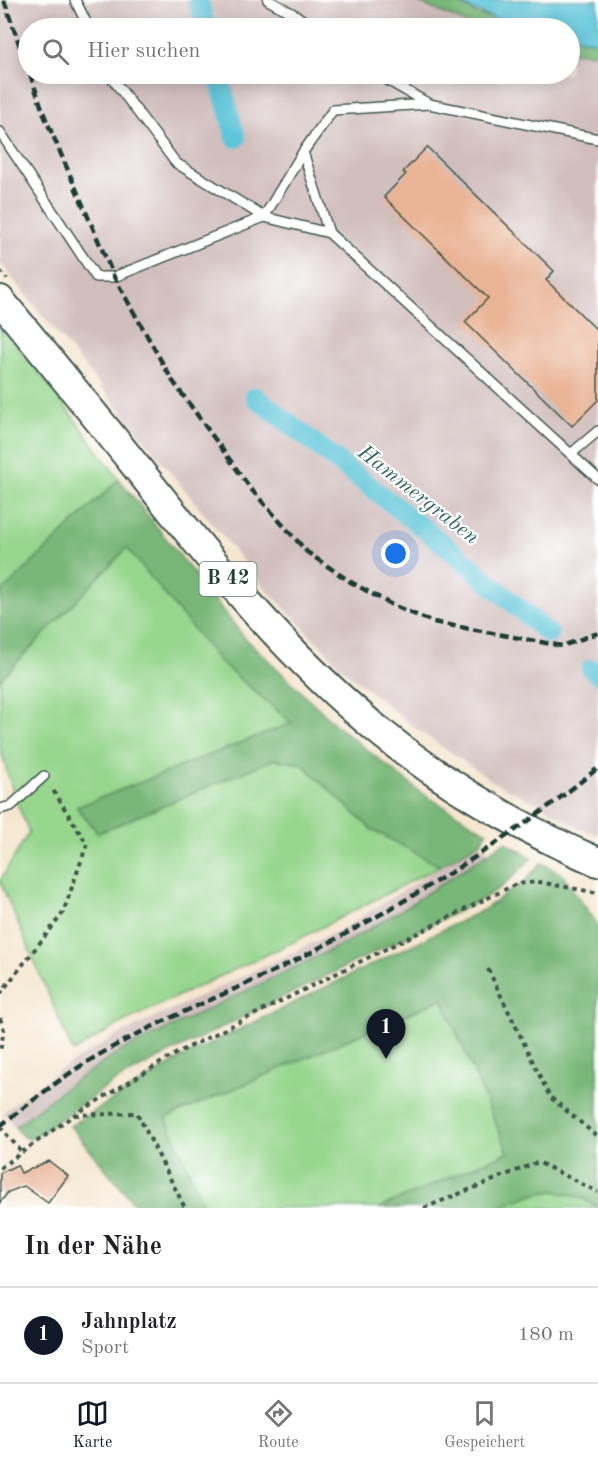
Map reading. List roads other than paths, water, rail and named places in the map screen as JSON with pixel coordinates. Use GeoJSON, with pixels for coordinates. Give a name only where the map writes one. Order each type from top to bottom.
{"type":"FeatureCollection","features":[{"type":"Feature","properties":{"kind":"main road","name":"B 42"},"geometry":{"type":"LineString","coordinates":[[4,290],[216,565],[316,674],[382,734],[448,782],[549,840],[598,862]]}},
{"type":"Feature","properties":{"kind":"lane"},"geometry":{"type":"LineString","coordinates":[[75,0],[84,18]]}},
{"type":"Feature","properties":{"kind":"lane"},"geometry":{"type":"LineString","coordinates":[[268,0],[300,18]]}},
{"type":"Feature","properties":{"kind":"lane"},"geometry":{"type":"LineString","coordinates":[[117,84],[176,163],[264,217],[329,233],[598,479]]}},
{"type":"Feature","properties":{"kind":"lane"},"geometry":{"type":"LineString","coordinates":[[394,84],[429,104]]}},
{"type":"Feature","properties":{"kind":"lane"},"geometry":{"type":"LineString","coordinates":[[0,132],[96,277],[114,277],[264,217],[303,152],[333,110],[429,104],[598,139]]}},
{"type":"Feature","properties":{"kind":"lane"},"geometry":{"type":"LineString","coordinates":[[303,152],[329,233]]}},
{"type":"Feature","properties":{"kind":"lane"},"geometry":{"type":"LineString","coordinates":[[572,453],[598,431]]}},
{"type":"Feature","properties":{"kind":"lane"},"geometry":{"type":"LineString","coordinates":[[0,809],[11,806],[44,776]]}},
{"type":"Feature","properties":{"kind":"water"},"geometry":{"type":"Polygon","coordinates":[[[454,0],[598,0],[598,42],[580,38],[580,18],[492,18],[454,0]]]}},
{"type":"Feature","properties":{"kind":"waterway","name":"Hammergraben"},"geometry":{"type":"LineString","coordinates":[[199,3],[203,18]]}},
{"type":"Feature","properties":{"kind":"waterway","name":"Hammergraben"},"geometry":{"type":"LineString","coordinates":[[221,84],[236,138]]}},
{"type":"Feature","properties":{"kind":"waterway","name":"Hammergraben"},"geometry":{"type":"LineString","coordinates":[[255,397],[445,545],[549,634]]}},
{"type":"Feature","properties":{"kind":"waterway","name":"Hammergraben"},"geometry":{"type":"LineString","coordinates":[[591,669],[598,674]]}},
{"type":"Feature","properties":{"kind":"railway"},"geometry":{"type":"LineString","coordinates":[[4,0],[18,41]]}},
{"type":"Feature","properties":{"kind":"railway"},"geometry":{"type":"LineString","coordinates":[[33,84],[45,117],[114,277],[172,380],[251,489],[307,552],[349,581],[392,605],[433,622],[562,646],[598,633]]}},
{"type":"Feature","properties":{"kind":"railway"},"geometry":{"type":"LineString","coordinates":[[0,1126],[68,1075],[117,1045],[300,958],[416,894],[528,821],[598,768]]}},
{"type":"Feature","properties":{"kind":"place","name":"Jahnplatz"},"geometry":{"type":"Point","coordinates":[386,1059]}}]}
